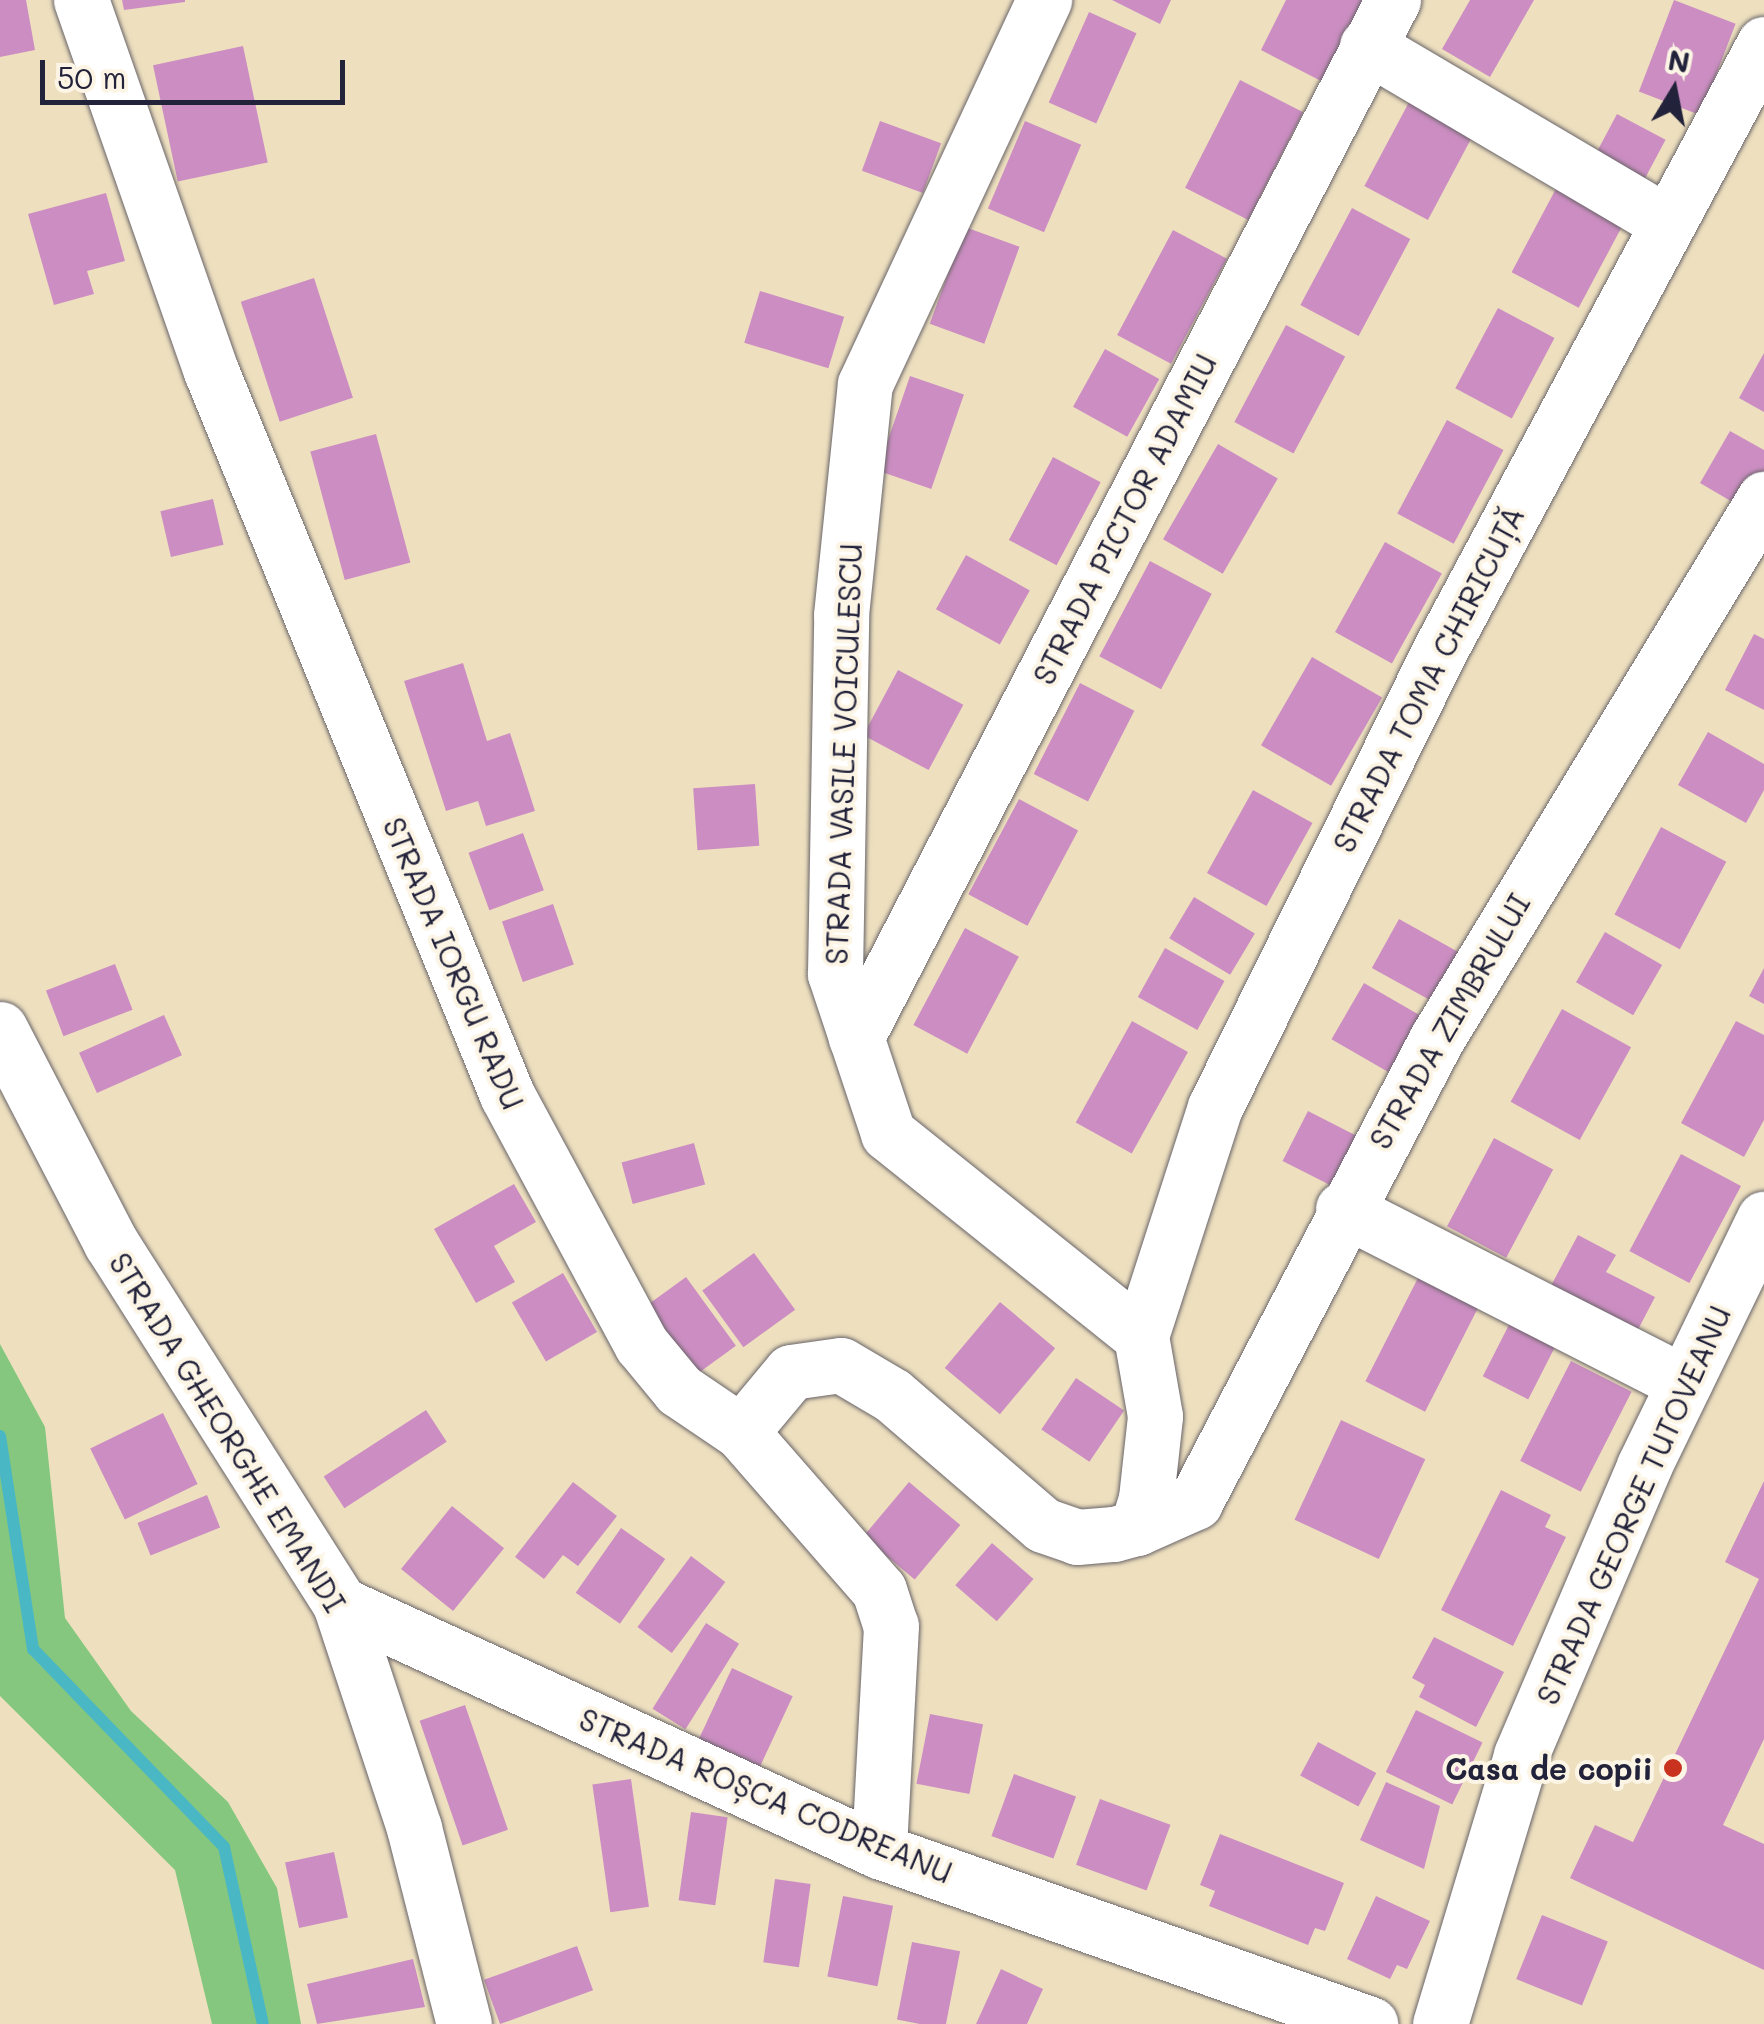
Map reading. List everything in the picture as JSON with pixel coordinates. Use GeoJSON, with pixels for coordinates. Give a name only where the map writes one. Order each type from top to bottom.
{"type":"FeatureCollection","features":[{"type":"Feature","properties":{"kind":"street","name":"STRADA IORGU RADU"},"geometry":{"type":"LineString","coordinates":[[81,0],[210,371],[507,1096],[641,1344],[679,1390],[740,1432],[879,1590],[891,1626],[879,1851]]}},
{"type":"Feature","properties":{"kind":"street","name":"STRADA VASILE VOICULESCU"},"geometry":{"type":"LineString","coordinates":[[1044,0],[865,384],[841,615],[835,974],[888,1133],[1141,1336]]}},
{"type":"Feature","properties":{"kind":"street"},"geometry":{"type":"LineString","coordinates":[[1380,23],[1666,222]]}},
{"type":"Feature","properties":{"kind":"street","name":"STRADA PICTOR ADAMIU"},"geometry":{"type":"LineString","coordinates":[[856,1038],[1380,23]]}},
{"type":"Feature","properties":{"kind":"street","name":"STRADA TOMA CHIRICUȚĂ"},"geometry":{"type":"LineString","coordinates":[[1141,1336],[1215,1107],[1441,648],[1764,44]]}},
{"type":"Feature","properties":{"kind":"street","name":"STRADA ZIMBRULUI"},"geometry":{"type":"LineString","coordinates":[[1137,1528],[1195,1502],[1343,1208],[1532,875],[1764,500]]}},
{"type":"Feature","properties":{"kind":"street","name":"STRADA GHEORGHE EMANDI"},"geometry":{"type":"LineString","coordinates":[[0,1030],[111,1243],[340,1604],[414,1828],[464,2024]]}},
{"type":"Feature","properties":{"kind":"street"},"geometry":{"type":"LineString","coordinates":[[1343,1208],[1684,1383]]}},
{"type":"Feature","properties":{"kind":"street","name":"STRADA GEORGE TUTOVEANU"},"geometry":{"type":"LineString","coordinates":[[1440,2024],[1521,1755],[1684,1383],[1764,1219]]}},
{"type":"Feature","properties":{"kind":"street"},"geometry":{"type":"LineString","coordinates":[[740,1432],[791,1372],[841,1364],[892,1395],[1043,1525],[1077,1537],[1137,1528],[1155,1443],[1141,1336]]}},
{"type":"Feature","properties":{"kind":"street","name":"STRADA ROȘCA CODREANU"},"geometry":{"type":"LineString","coordinates":[[340,1604],[879,1851],[1370,2024]]}},
{"type":"Feature","properties":{"kind":"green space"},"geometry":{"type":"Polygon","coordinates":[[[0,1344],[45,1427],[65,1618],[131,1711],[228,1802],[277,1888],[301,2024],[212,2024],[175,1870],[0,1696],[0,1344]]]}},
{"type":"Feature","properties":{"kind":"building"},"geometry":{"type":"Polygon","coordinates":[[[0,0],[26,0],[35,50],[0,57],[0,0]]]}},
{"type":"Feature","properties":{"kind":"building"},"geometry":{"type":"Polygon","coordinates":[[[122,0],[185,0],[185,2],[124,10],[122,0]]]}},
{"type":"Feature","properties":{"kind":"building"},"geometry":{"type":"Polygon","coordinates":[[[1112,0],[1171,0],[1160,24],[1112,0]]]}},
{"type":"Feature","properties":{"kind":"building"},"geometry":{"type":"Polygon","coordinates":[[[1286,0],[1366,0],[1323,82],[1261,50],[1286,0]]]}},
{"type":"Feature","properties":{"kind":"building"},"geometry":{"type":"Polygon","coordinates":[[[1470,0],[1534,0],[1490,77],[1442,49],[1470,0]]]}},
{"type":"Feature","properties":{"kind":"building"},"geometry":{"type":"Polygon","coordinates":[[[1674,0],[1736,24],[1700,115],[1639,91],[1674,0]]]}},
{"type":"Feature","properties":{"kind":"building"},"geometry":{"type":"Polygon","coordinates":[[[1089,12],[1137,33],[1096,124],[1049,102],[1089,12]]]}},
{"type":"Feature","properties":{"kind":"building"},"geometry":{"type":"Polygon","coordinates":[[[243,46],[268,162],[178,182],[153,65],[243,46]]]}},
{"type":"Feature","properties":{"kind":"building"},"geometry":{"type":"Polygon","coordinates":[[[1240,80],[1303,112],[1248,220],[1185,188],[1240,80]]]}},
{"type":"Feature","properties":{"kind":"building"},"geometry":{"type":"Polygon","coordinates":[[[1416,89],[1480,123],[1428,220],[1364,186],[1416,89]]]}},
{"type":"Feature","properties":{"kind":"building"},"geometry":{"type":"Polygon","coordinates":[[[1617,114],[1666,140],[1642,185],[1593,159],[1617,114]]]}},
{"type":"Feature","properties":{"kind":"building"},"geometry":{"type":"Polygon","coordinates":[[[880,121],[941,143],[923,193],[862,171],[880,121]]]}},
{"type":"Feature","properties":{"kind":"building"},"geometry":{"type":"Polygon","coordinates":[[[1025,121],[1081,145],[1044,232],[988,208],[1025,121]]]}},
{"type":"Feature","properties":{"kind":"building"},"geometry":{"type":"Polygon","coordinates":[[[1559,183],[1626,219],[1579,308],[1512,272],[1559,183]]]}},
{"type":"Feature","properties":{"kind":"building"},"geometry":{"type":"Polygon","coordinates":[[[106,193],[125,261],[87,271],[94,294],[54,305],[28,214],[106,193]]]}},
{"type":"Feature","properties":{"kind":"building"},"geometry":{"type":"Polygon","coordinates":[[[1352,208],[1410,239],[1359,336],[1300,305],[1352,208]]]}},
{"type":"Feature","properties":{"kind":"building"},"geometry":{"type":"Polygon","coordinates":[[[965,227],[1020,247],[984,344],[930,324],[965,227]]]}},
{"type":"Feature","properties":{"kind":"building"},"geometry":{"type":"Polygon","coordinates":[[[1173,230],[1227,259],[1171,364],[1117,335],[1173,230]]]}},
{"type":"Feature","properties":{"kind":"building"},"geometry":{"type":"Polygon","coordinates":[[[314,278],[353,398],[280,422],[241,302],[314,278]]]}},
{"type":"Feature","properties":{"kind":"building"},"geometry":{"type":"Polygon","coordinates":[[[760,291],[844,317],[828,368],[744,343],[760,291]]]}},
{"type":"Feature","properties":{"kind":"building"},"geometry":{"type":"Polygon","coordinates":[[[1498,308],[1555,338],[1512,418],[1455,388],[1498,308]]]}},
{"type":"Feature","properties":{"kind":"building"},"geometry":{"type":"Polygon","coordinates":[[[1286,325],[1345,356],[1294,454],[1234,422],[1286,325]]]}},
{"type":"Feature","properties":{"kind":"building"},"geometry":{"type":"Polygon","coordinates":[[[1105,349],[1159,379],[1127,437],[1073,407],[1105,349]]]}},
{"type":"Feature","properties":{"kind":"building"},"geometry":{"type":"Polygon","coordinates":[[[1764,353],[1764,412],[1739,398],[1764,353]]]}},
{"type":"Feature","properties":{"kind":"building"},"geometry":{"type":"Polygon","coordinates":[[[910,376],[964,395],[931,489],[877,471],[910,376]]]}},
{"type":"Feature","properties":{"kind":"building"},"geometry":{"type":"Polygon","coordinates":[[[1447,420],[1504,450],[1454,544],[1397,514],[1447,420]]]}},
{"type":"Feature","properties":{"kind":"building"},"geometry":{"type":"Polygon","coordinates":[[[1730,431],[1764,450],[1764,479],[1746,510],[1700,483],[1730,431]]]}},
{"type":"Feature","properties":{"kind":"building"},"geometry":{"type":"Polygon","coordinates":[[[376,434],[410,562],[345,580],[310,452],[376,434]]]}},
{"type":"Feature","properties":{"kind":"building"},"geometry":{"type":"Polygon","coordinates":[[[1218,444],[1278,478],[1223,574],[1163,539],[1218,444]]]}},
{"type":"Feature","properties":{"kind":"building"},"geometry":{"type":"Polygon","coordinates":[[[1053,457],[1101,482],[1057,565],[1009,540],[1053,457]]]}},
{"type":"Feature","properties":{"kind":"building"},"geometry":{"type":"Polygon","coordinates":[[[213,499],[224,545],[171,557],[160,511],[213,499]]]}},
{"type":"Feature","properties":{"kind":"building"},"geometry":{"type":"Polygon","coordinates":[[[1385,542],[1442,574],[1392,664],[1335,632],[1385,542]]]}},
{"type":"Feature","properties":{"kind":"building"},"geometry":{"type":"Polygon","coordinates":[[[966,555],[1030,590],[1000,645],[936,609],[966,555]]]}},
{"type":"Feature","properties":{"kind":"building"},"geometry":{"type":"Polygon","coordinates":[[[1150,561],[1212,594],[1161,689],[1099,656],[1150,561]]]}},
{"type":"Feature","properties":{"kind":"building"},"geometry":{"type":"Polygon","coordinates":[[[1754,634],[1764,639],[1764,710],[1725,690],[1754,634]]]}},
{"type":"Feature","properties":{"kind":"building"},"geometry":{"type":"Polygon","coordinates":[[[1312,657],[1382,698],[1331,786],[1261,745],[1312,657]]]}},
{"type":"Feature","properties":{"kind":"building"},"geometry":{"type":"Polygon","coordinates":[[[463,663],[487,741],[510,733],[535,811],[486,826],[478,801],[446,811],[404,681],[463,663]]]}},
{"type":"Feature","properties":{"kind":"building"},"geometry":{"type":"Polygon","coordinates":[[[898,670],[963,705],[929,770],[863,735],[898,670]]]}},
{"type":"Feature","properties":{"kind":"building"},"geometry":{"type":"Polygon","coordinates":[[[1080,683],[1134,711],[1088,802],[1034,774],[1080,683]]]}},
{"type":"Feature","properties":{"kind":"building"},"geometry":{"type":"Polygon","coordinates":[[[1708,732],[1764,764],[1764,790],[1746,823],[1678,785],[1708,732]]]}},
{"type":"Feature","properties":{"kind":"building"},"geometry":{"type":"Polygon","coordinates":[[[755,784],[759,846],[697,850],[693,788],[755,784]]]}},
{"type":"Feature","properties":{"kind":"building"},"geometry":{"type":"Polygon","coordinates":[[[1253,790],[1312,823],[1266,906],[1207,873],[1253,790]]]}},
{"type":"Feature","properties":{"kind":"building"},"geometry":{"type":"Polygon","coordinates":[[[1019,799],[1078,830],[1027,926],[968,894],[1019,799]]]}},
{"type":"Feature","properties":{"kind":"building"},"geometry":{"type":"Polygon","coordinates":[[[1661,827],[1726,862],[1680,949],[1615,914],[1661,827]]]}},
{"type":"Feature","properties":{"kind":"building"},"geometry":{"type":"Polygon","coordinates":[[[523,833],[544,890],[489,910],[468,853],[523,833]]]}},
{"type":"Feature","properties":{"kind":"building"},"geometry":{"type":"Polygon","coordinates":[[[1194,897],[1255,934],[1230,975],[1169,938],[1194,897]]]}},
{"type":"Feature","properties":{"kind":"building"},"geometry":{"type":"Polygon","coordinates":[[[553,904],[574,965],[523,982],[502,922],[553,904]]]}},
{"type":"Feature","properties":{"kind":"building"},"geometry":{"type":"Polygon","coordinates":[[[1399,919],[1463,954],[1436,1003],[1372,968],[1399,919]]]}},
{"type":"Feature","properties":{"kind":"building"},"geometry":{"type":"Polygon","coordinates":[[[965,928],[1019,957],[967,1054],[913,1025],[965,928]]]}},
{"type":"Feature","properties":{"kind":"building"},"geometry":{"type":"Polygon","coordinates":[[[1605,932],[1662,965],[1633,1015],[1576,982],[1605,932]]]}},
{"type":"Feature","properties":{"kind":"building"},"geometry":{"type":"Polygon","coordinates":[[[1165,948],[1224,981],[1197,1030],[1138,997],[1165,948]]]}},
{"type":"Feature","properties":{"kind":"building"},"geometry":{"type":"Polygon","coordinates":[[[115,964],[133,1010],[63,1036],[46,991],[115,964]]]}},
{"type":"Feature","properties":{"kind":"building"},"geometry":{"type":"Polygon","coordinates":[[[1764,968],[1764,1004],[1749,996],[1764,968]]]}},
{"type":"Feature","properties":{"kind":"building"},"geometry":{"type":"Polygon","coordinates":[[[1364,983],[1429,1020],[1396,1077],[1332,1039],[1364,983]]]}},
{"type":"Feature","properties":{"kind":"building"},"geometry":{"type":"Polygon","coordinates":[[[1562,1009],[1631,1047],[1580,1140],[1511,1102],[1562,1009]]]}},
{"type":"Feature","properties":{"kind":"building"},"geometry":{"type":"Polygon","coordinates":[[[164,1015],[182,1055],[97,1093],[79,1053],[164,1015]]]}},
{"type":"Feature","properties":{"kind":"building"},"geometry":{"type":"Polygon","coordinates":[[[1132,1021],[1188,1052],[1132,1153],[1076,1122],[1132,1021]]]}},
{"type":"Feature","properties":{"kind":"building"},"geometry":{"type":"Polygon","coordinates":[[[1736,1021],[1764,1035],[1764,1120],[1744,1157],[1681,1123],[1736,1021]]]}},
{"type":"Feature","properties":{"kind":"building"},"geometry":{"type":"Polygon","coordinates":[[[1308,1111],[1358,1136],[1332,1186],[1283,1161],[1308,1111]]]}},
{"type":"Feature","properties":{"kind":"building"},"geometry":{"type":"Polygon","coordinates":[[[1494,1138],[1553,1169],[1506,1258],[1447,1226],[1494,1138]]]}},
{"type":"Feature","properties":{"kind":"building"},"geometry":{"type":"Polygon","coordinates":[[[694,1143],[705,1185],[633,1204],[622,1162],[694,1143]]]}},
{"type":"Feature","properties":{"kind":"building"},"geometry":{"type":"Polygon","coordinates":[[[1681,1154],[1741,1186],[1689,1283],[1629,1251],[1681,1154]]]}},
{"type":"Feature","properties":{"kind":"building"},"geometry":{"type":"Polygon","coordinates":[[[514,1184],[536,1222],[494,1246],[515,1282],[476,1303],[434,1229],[514,1184]]]}},
{"type":"Feature","properties":{"kind":"building"},"geometry":{"type":"Polygon","coordinates":[[[1578,1235],[1616,1255],[1606,1272],[1655,1297],[1631,1343],[1545,1297],[1578,1235]]]}},
{"type":"Feature","properties":{"kind":"building"},"geometry":{"type":"Polygon","coordinates":[[[754,1253],[795,1310],[743,1347],[702,1291],[754,1253]]]}},
{"type":"Feature","properties":{"kind":"building"},"geometry":{"type":"Polygon","coordinates":[[[563,1273],[597,1332],[546,1361],[512,1302],[563,1273]]]}},
{"type":"Feature","properties":{"kind":"building"},"geometry":{"type":"Polygon","coordinates":[[[686,1277],[736,1346],[690,1379],[640,1311],[686,1277]]]}},
{"type":"Feature","properties":{"kind":"building"},"geometry":{"type":"Polygon","coordinates":[[[1418,1278],[1478,1308],[1425,1412],[1365,1381],[1418,1278]]]}},
{"type":"Feature","properties":{"kind":"building"},"geometry":{"type":"Polygon","coordinates":[[[1000,1302],[1055,1348],[1000,1414],[945,1368],[1000,1302]]]}},
{"type":"Feature","properties":{"kind":"building"},"geometry":{"type":"Polygon","coordinates":[[[1515,1313],[1560,1336],[1528,1399],[1483,1376],[1515,1313]]]}},
{"type":"Feature","properties":{"kind":"building"},"geometry":{"type":"Polygon","coordinates":[[[1571,1361],[1632,1392],[1581,1492],[1520,1461],[1571,1361]]]}},
{"type":"Feature","properties":{"kind":"building"},"geometry":{"type":"Polygon","coordinates":[[[1076,1378],[1124,1410],[1089,1462],[1041,1429],[1076,1378]]]}},
{"type":"Feature","properties":{"kind":"building"},"geometry":{"type":"Polygon","coordinates":[[[426,1410],[447,1442],[344,1508],[324,1476],[426,1410]]]}},
{"type":"Feature","properties":{"kind":"building"},"geometry":{"type":"Polygon","coordinates":[[[163,1413],[198,1484],[125,1520],[90,1449],[163,1413]]]}},
{"type":"Feature","properties":{"kind":"building"},"geometry":{"type":"Polygon","coordinates":[[[1341,1420],[1425,1459],[1379,1559],[1295,1520],[1341,1420]]]}},
{"type":"Feature","properties":{"kind":"building"},"geometry":{"type":"Polygon","coordinates":[[[1764,1481],[1764,1739],[1723,1825],[1764,1844],[1764,1970],[1570,1878],[1595,1825],[1633,1842],[1759,1579],[1725,1562],[1764,1481]]]}},
{"type":"Feature","properties":{"kind":"building"},"geometry":{"type":"Polygon","coordinates":[[[573,1482],[617,1516],[578,1566],[563,1555],[544,1579],[515,1557],[573,1482]]]}},
{"type":"Feature","properties":{"kind":"building"},"geometry":{"type":"Polygon","coordinates":[[[909,1482],[960,1525],[915,1579],[863,1536],[909,1482]]]}},
{"type":"Feature","properties":{"kind":"building"},"geometry":{"type":"Polygon","coordinates":[[[1501,1490],[1551,1515],[1545,1527],[1566,1537],[1513,1646],[1441,1610],[1501,1490]]]}},
{"type":"Feature","properties":{"kind":"building"},"geometry":{"type":"Polygon","coordinates":[[[207,1495],[220,1527],[151,1556],[137,1523],[207,1495]]]}},
{"type":"Feature","properties":{"kind":"building"},"geometry":{"type":"Polygon","coordinates":[[[452,1506],[504,1548],[453,1611],[401,1569],[452,1506]]]}},
{"type":"Feature","properties":{"kind":"building"},"geometry":{"type":"Polygon","coordinates":[[[621,1528],[665,1559],[620,1624],[576,1593],[621,1528]]]}},
{"type":"Feature","properties":{"kind":"building"},"geometry":{"type":"Polygon","coordinates":[[[992,1543],[1034,1579],[997,1621],[955,1585],[992,1543]]]}},
{"type":"Feature","properties":{"kind":"building"},"geometry":{"type":"Polygon","coordinates":[[[691,1556],[725,1582],[672,1653],[637,1627],[691,1556]]]}},
{"type":"Feature","properties":{"kind":"building"},"geometry":{"type":"Polygon","coordinates":[[[706,1623],[739,1644],[686,1729],[652,1709],[706,1623]]]}},
{"type":"Feature","properties":{"kind":"building"},"geometry":{"type":"Polygon","coordinates":[[[1434,1637],[1504,1672],[1476,1727],[1419,1697],[1425,1685],[1412,1678],[1434,1637]]]}},
{"type":"Feature","properties":{"kind":"building"},"geometry":{"type":"Polygon","coordinates":[[[732,1668],[793,1696],[759,1768],[699,1740],[732,1668]]]}},
{"type":"Feature","properties":{"kind":"building"},"geometry":{"type":"Polygon","coordinates":[[[465,1705],[508,1830],[463,1845],[420,1721],[465,1705]]]}},
{"type":"Feature","properties":{"kind":"building"},"geometry":{"type":"Polygon","coordinates":[[[1416,1710],[1483,1742],[1452,1804],[1386,1772],[1416,1710]]]}},
{"type":"Feature","properties":{"kind":"building"},"geometry":{"type":"Polygon","coordinates":[[[930,1714],[983,1724],[969,1794],[916,1784],[930,1714]]]}},
{"type":"Feature","properties":{"kind":"building"},"geometry":{"type":"Polygon","coordinates":[[[1318,1742],[1376,1773],[1358,1807],[1300,1776],[1318,1742]]]}},
{"type":"Feature","properties":{"kind":"building"},"geometry":{"type":"Polygon","coordinates":[[[1014,1774],[1076,1797],[1053,1859],[991,1836],[1014,1774]]]}},
{"type":"Feature","properties":{"kind":"building"},"geometry":{"type":"Polygon","coordinates":[[[631,1779],[649,1907],[610,1912],[592,1784],[631,1779]]]}},
{"type":"Feature","properties":{"kind":"building"},"geometry":{"type":"Polygon","coordinates":[[[1386,1782],[1440,1806],[1424,1869],[1360,1840],[1386,1782]]]}},
{"type":"Feature","properties":{"kind":"building"},"geometry":{"type":"Polygon","coordinates":[[[1100,1799],[1170,1825],[1147,1890],[1076,1865],[1100,1799]]]}},
{"type":"Feature","properties":{"kind":"building"},"geometry":{"type":"Polygon","coordinates":[[[691,1812],[728,1817],[715,1905],[679,1900],[691,1812]]]}},
{"type":"Feature","properties":{"kind":"building"},"geometry":{"type":"Polygon","coordinates":[[[1220,1834],[1344,1883],[1325,1931],[1315,1928],[1308,1945],[1209,1906],[1215,1891],[1200,1885],[1220,1834]]]}},
{"type":"Feature","properties":{"kind":"building"},"geometry":{"type":"Polygon","coordinates":[[[334,1852],[348,1918],[299,1928],[285,1862],[334,1852]]]}},
{"type":"Feature","properties":{"kind":"building"},"geometry":{"type":"Polygon","coordinates":[[[775,1879],[811,1884],[799,1967],[763,1962],[775,1879]]]}},
{"type":"Feature","properties":{"kind":"building"},"geometry":{"type":"Polygon","coordinates":[[[843,1896],[893,1906],[877,1986],[827,1976],[843,1896]]]}},
{"type":"Feature","properties":{"kind":"building"},"geometry":{"type":"Polygon","coordinates":[[[1376,1896],[1430,1921],[1407,1969],[1397,1965],[1390,1979],[1347,1959],[1376,1896]]]}},
{"type":"Feature","properties":{"kind":"building"},"geometry":{"type":"Polygon","coordinates":[[[1542,1915],[1608,1942],[1582,2006],[1516,1979],[1542,1915]]]}},
{"type":"Feature","properties":{"kind":"building"},"geometry":{"type":"Polygon","coordinates":[[[912,1942],[960,1951],[946,2024],[897,2020],[912,1942]]]}},
{"type":"Feature","properties":{"kind":"building"},"geometry":{"type":"Polygon","coordinates":[[[577,1946],[593,1990],[500,2024],[484,1980],[577,1946]]]}},
{"type":"Feature","properties":{"kind":"building"},"geometry":{"type":"Polygon","coordinates":[[[413,1959],[425,2007],[317,2024],[307,1984],[413,1959]]]}},
{"type":"Feature","properties":{"kind":"building"},"geometry":{"type":"Polygon","coordinates":[[[1001,1969],[1043,1989],[1027,2024],[976,2024],[1001,1969]]]}},
{"type":"Feature","properties":{"kind":"waterway"},"geometry":{"type":"LineString","coordinates":[[0,1436],[33,1649],[224,1847],[263,2024]]}},
{"type":"Feature","properties":{"kind":"place","name":"Casa de copii"},"geometry":{"type":"Point","coordinates":[1673,1768]}}]}
